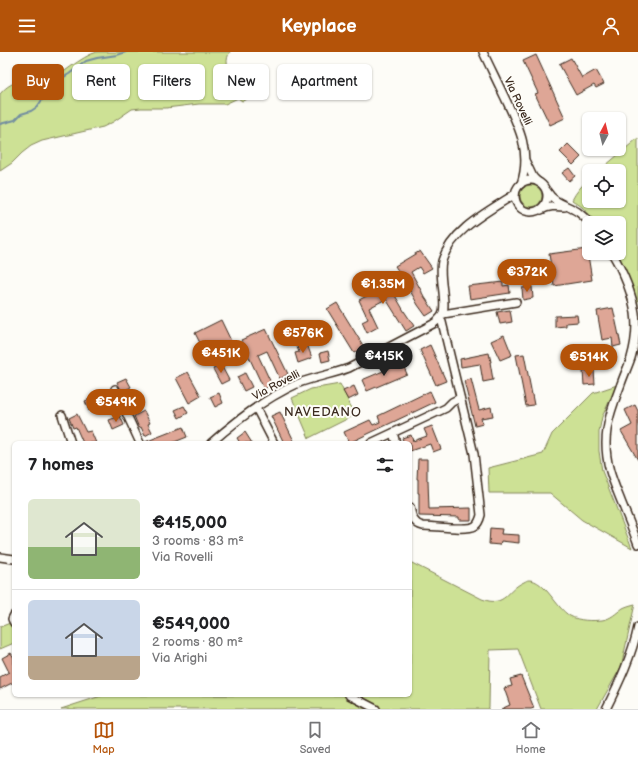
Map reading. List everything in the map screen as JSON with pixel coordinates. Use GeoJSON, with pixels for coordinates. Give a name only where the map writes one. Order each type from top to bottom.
{"type":"FeatureCollection","features":[{"type":"Feature","properties":{"kind":"street","name":"Via Rovelli"},"geometry":{"type":"LineString","coordinates":[[483,52],[518,124],[524,143],[525,162],[521,184]]}},
{"type":"Feature","properties":{"kind":"street","name":"Via Rovelli"},"geometry":{"type":"LineString","coordinates":[[525,162],[533,177],[538,182]]}},
{"type":"Feature","properties":{"kind":"street"},"geometry":{"type":"LineString","coordinates":[[520,208],[515,200],[517,188],[521,184],[531,180],[538,182],[556,201],[578,212],[582,216]]}},
{"type":"Feature","properties":{"kind":"street"},"geometry":{"type":"LineString","coordinates":[[541,210],[547,200],[547,192],[545,189]]}},
{"type":"Feature","properties":{"kind":"street"},"geometry":{"type":"LineString","coordinates":[[412,515],[415,521],[422,526],[468,528],[477,525],[481,515],[474,454],[441,317],[444,306],[441,273],[442,262],[447,250],[461,231],[471,222],[515,194]]}},
{"type":"Feature","properties":{"kind":"street"},"geometry":{"type":"LineString","coordinates":[[495,207],[505,204],[513,205],[530,213],[553,206],[570,208]]}},
{"type":"Feature","properties":{"kind":"street"},"geometry":{"type":"LineString","coordinates":[[616,260],[630,296],[635,313],[635,326],[633,347],[630,358],[611,412],[607,435],[606,456],[609,472],[638,544]]}},
{"type":"Feature","properties":{"kind":"street","name":"Via Rovelli"},"geometry":{"type":"LineString","coordinates":[[213,441],[240,419],[283,391],[300,383],[349,368],[433,324],[441,317],[516,302]]}},
{"type":"Feature","properties":{"kind":"street"},"geometry":{"type":"LineString","coordinates":[[115,389],[139,441]]}},
{"type":"Feature","properties":{"kind":"street"},"geometry":{"type":"LineString","coordinates":[[375,441],[446,408],[452,402],[460,398]]}},
{"type":"Feature","properties":{"kind":"street"},"geometry":{"type":"LineString","coordinates":[[256,408],[273,441]]}},
{"type":"Feature","properties":{"kind":"street"},"geometry":{"type":"LineString","coordinates":[[62,415],[70,441]]}},
{"type":"Feature","properties":{"kind":"street"},"geometry":{"type":"LineString","coordinates":[[393,433],[395,441]]}},
{"type":"Feature","properties":{"kind":"street"},"geometry":{"type":"LineString","coordinates":[[0,557],[12,559]]}},
{"type":"Feature","properties":{"kind":"street"},"geometry":{"type":"LineString","coordinates":[[606,709],[628,661],[638,627]]}},
{"type":"Feature","properties":{"kind":"street"},"geometry":{"type":"LineString","coordinates":[[353,697],[376,709]]}},
{"type":"Feature","properties":{"kind":"green space"},"geometry":{"type":"Polygon","coordinates":[[[97,52],[230,52],[227,58],[227,64],[213,64],[213,100],[234,100],[225,104],[199,104],[166,108],[132,109],[103,127],[42,141],[31,146],[12,163],[0,171],[0,94],[10,85],[12,84],[12,100],[64,100],[64,72],[72,66],[72,100],[130,100],[130,64],[75,64],[97,52]]]}},
{"type":"Feature","properties":{"kind":"green space"},"geometry":{"type":"Polygon","coordinates":[[[638,138],[638,307],[633,287],[620,260],[626,260],[626,216],[590,216],[583,208],[626,208],[626,164],[607,164],[617,156],[626,156],[626,148],[638,138]]]}},
{"type":"Feature","properties":{"kind":"green space"},"geometry":{"type":"Polygon","coordinates":[[[531,185],[539,188],[542,196],[539,204],[531,207],[523,204],[520,196],[523,188],[531,185]]]}},
{"type":"Feature","properties":{"kind":"green space"},"geometry":{"type":"Polygon","coordinates":[[[582,186],[582,207],[572,200],[582,186]]]}},
{"type":"Feature","properties":{"kind":"green space"},"geometry":{"type":"Polygon","coordinates":[[[340,384],[355,415],[309,438],[292,398],[311,389],[340,384]]]}},
{"type":"Feature","properties":{"kind":"green space"},"geometry":{"type":"Polygon","coordinates":[[[617,385],[602,417],[599,432],[599,451],[602,471],[632,548],[582,520],[550,493],[489,493],[488,468],[543,454],[552,434],[593,393],[617,385]]]}},
{"type":"Feature","properties":{"kind":"green space"},"geometry":{"type":"Polygon","coordinates":[[[412,563],[482,599],[490,601],[501,600],[518,585],[527,580],[535,581],[545,589],[565,612],[574,618],[581,620],[605,619],[613,616],[623,608],[635,604],[621,667],[597,709],[541,709],[518,649],[490,650],[488,709],[61,709],[98,697],[412,697],[412,563]]]}},
{"type":"Feature","properties":{"kind":"green space"},"geometry":{"type":"Polygon","coordinates":[[[10,623],[12,627],[12,644],[0,649],[0,627],[10,623]]]}},
{"type":"Feature","properties":{"kind":"building"},"geometry":{"type":"Polygon","coordinates":[[[536,55],[565,118],[550,125],[535,94],[538,93],[523,61],[536,55]]]}},
{"type":"Feature","properties":{"kind":"building"},"geometry":{"type":"Polygon","coordinates":[[[571,58],[582,78],[596,70],[604,84],[596,88],[594,85],[576,95],[559,64],[571,58]]]}},
{"type":"Feature","properties":{"kind":"building"},"geometry":{"type":"Polygon","coordinates":[[[568,144],[581,157],[573,165],[560,152],[568,144]]]}},
{"type":"Feature","properties":{"kind":"building"},"geometry":{"type":"Polygon","coordinates":[[[569,168],[575,176],[569,181],[562,173],[569,168]]]}},
{"type":"Feature","properties":{"kind":"building"},"geometry":{"type":"Polygon","coordinates":[[[582,250],[582,260],[589,260],[592,280],[554,286],[549,254],[582,250]]]}},
{"type":"Feature","properties":{"kind":"building"},"geometry":{"type":"Polygon","coordinates":[[[420,251],[432,268],[423,273],[419,267],[411,272],[434,311],[426,316],[395,266],[420,251]]]}},
{"type":"Feature","properties":{"kind":"building"},"geometry":{"type":"Polygon","coordinates":[[[383,273],[414,326],[406,331],[386,299],[369,308],[378,327],[367,333],[362,322],[368,319],[359,300],[380,289],[374,278],[383,273]]]}},
{"type":"Feature","properties":{"kind":"building"},"geometry":{"type":"Polygon","coordinates":[[[503,282],[503,286],[509,285],[510,293],[470,299],[468,286],[503,282]]]}},
{"type":"Feature","properties":{"kind":"building"},"geometry":{"type":"Polygon","coordinates":[[[532,287],[533,298],[523,300],[522,288],[532,287]]]}},
{"type":"Feature","properties":{"kind":"building"},"geometry":{"type":"Polygon","coordinates":[[[337,303],[364,347],[354,353],[327,309],[337,303]]]}},
{"type":"Feature","properties":{"kind":"building"},"geometry":{"type":"Polygon","coordinates":[[[613,308],[621,345],[613,347],[612,338],[602,340],[597,311],[613,308]]]}},
{"type":"Feature","properties":{"kind":"building"},"geometry":{"type":"Polygon","coordinates":[[[510,310],[512,322],[500,324],[497,312],[510,310]]]}},
{"type":"Feature","properties":{"kind":"building"},"geometry":{"type":"Polygon","coordinates":[[[577,315],[578,322],[566,323],[566,326],[555,327],[555,316],[577,315]]]}},
{"type":"Feature","properties":{"kind":"building"},"geometry":{"type":"Polygon","coordinates":[[[221,320],[234,347],[225,351],[223,347],[206,355],[195,333],[221,320]]]}},
{"type":"Feature","properties":{"kind":"building"},"geometry":{"type":"Polygon","coordinates":[[[266,329],[288,374],[280,379],[267,351],[258,355],[272,385],[264,389],[241,340],[266,329]]]}},
{"type":"Feature","properties":{"kind":"building"},"geometry":{"type":"Polygon","coordinates":[[[504,335],[512,355],[500,360],[491,341],[504,335]]]}},
{"type":"Feature","properties":{"kind":"building"},"geometry":{"type":"Polygon","coordinates":[[[307,344],[312,358],[298,363],[295,353],[299,352],[297,347],[307,344]]]}},
{"type":"Feature","properties":{"kind":"building"},"geometry":{"type":"Polygon","coordinates":[[[430,345],[446,381],[436,385],[420,350],[430,345]]]}},
{"type":"Feature","properties":{"kind":"building"},"geometry":{"type":"Polygon","coordinates":[[[328,351],[330,360],[322,362],[320,353],[328,351]]]}},
{"type":"Feature","properties":{"kind":"building"},"geometry":{"type":"Polygon","coordinates":[[[489,353],[493,380],[483,382],[480,364],[461,367],[460,359],[489,353]]]}},
{"type":"Feature","properties":{"kind":"building"},"geometry":{"type":"Polygon","coordinates":[[[524,354],[534,405],[526,406],[516,355],[524,354]]]}},
{"type":"Feature","properties":{"kind":"building"},"geometry":{"type":"Polygon","coordinates":[[[402,363],[407,374],[367,391],[362,380],[402,363]]]}},
{"type":"Feature","properties":{"kind":"building"},"geometry":{"type":"Polygon","coordinates":[[[221,365],[229,380],[221,384],[213,369],[221,365]]]}},
{"type":"Feature","properties":{"kind":"building"},"geometry":{"type":"Polygon","coordinates":[[[594,370],[595,384],[584,385],[583,371],[594,370]]]}},
{"type":"Feature","properties":{"kind":"building"},"geometry":{"type":"Polygon","coordinates":[[[188,372],[201,396],[189,403],[176,378],[188,372]]]}},
{"type":"Feature","properties":{"kind":"building"},"geometry":{"type":"Polygon","coordinates":[[[245,373],[252,387],[244,391],[237,377],[245,373]]]}},
{"type":"Feature","properties":{"kind":"building"},"geometry":{"type":"Polygon","coordinates":[[[126,378],[131,387],[122,392],[117,382],[126,378]]]}},
{"type":"Feature","properties":{"kind":"building"},"geometry":{"type":"Polygon","coordinates":[[[471,379],[479,410],[491,407],[493,416],[481,418],[483,424],[475,426],[464,381],[471,379]]]}},
{"type":"Feature","properties":{"kind":"building"},"geometry":{"type":"Polygon","coordinates":[[[354,386],[358,395],[348,400],[343,391],[354,386]]]}},
{"type":"Feature","properties":{"kind":"building"},"geometry":{"type":"Polygon","coordinates":[[[430,391],[435,402],[353,441],[348,441],[344,432],[370,420],[373,425],[380,422],[378,416],[430,391]]]}},
{"type":"Feature","properties":{"kind":"building"},"geometry":{"type":"Polygon","coordinates":[[[219,393],[223,403],[215,407],[210,397],[219,393]]]}},
{"type":"Feature","properties":{"kind":"building"},"geometry":{"type":"Polygon","coordinates":[[[102,394],[106,404],[89,411],[85,401],[102,394]]]}},
{"type":"Feature","properties":{"kind":"building"},"geometry":{"type":"Polygon","coordinates":[[[635,405],[638,411],[638,460],[621,431],[632,425],[625,410],[635,405]]]}},
{"type":"Feature","properties":{"kind":"building"},"geometry":{"type":"Polygon","coordinates":[[[184,406],[188,413],[179,418],[175,410],[184,406]]]}},
{"type":"Feature","properties":{"kind":"building"},"geometry":{"type":"Polygon","coordinates":[[[144,411],[150,423],[148,424],[152,432],[145,436],[141,427],[139,428],[134,416],[144,411]]]}},
{"type":"Feature","properties":{"kind":"building"},"geometry":{"type":"Polygon","coordinates":[[[280,412],[294,441],[283,441],[271,416],[280,412]]]}},
{"type":"Feature","properties":{"kind":"building"},"geometry":{"type":"Polygon","coordinates":[[[77,414],[86,432],[91,431],[95,441],[82,441],[76,427],[73,428],[69,418],[77,414]]]}},
{"type":"Feature","properties":{"kind":"building"},"geometry":{"type":"Polygon","coordinates":[[[120,416],[124,425],[113,430],[109,420],[120,416]]]}},
{"type":"Feature","properties":{"kind":"building"},"geometry":{"type":"Polygon","coordinates":[[[432,426],[441,449],[433,452],[430,444],[412,450],[412,441],[403,441],[402,438],[411,435],[413,441],[427,436],[424,429],[432,426]]]}},
{"type":"Feature","properties":{"kind":"building"},"geometry":{"type":"Polygon","coordinates":[[[183,427],[187,437],[177,441],[148,441],[183,427]]]}},
{"type":"Feature","properties":{"kind":"building"},"geometry":{"type":"Polygon","coordinates":[[[245,432],[251,441],[239,441],[237,438],[245,432]]]}},
{"type":"Feature","properties":{"kind":"building"},"geometry":{"type":"Polygon","coordinates":[[[418,459],[427,459],[429,509],[471,508],[471,520],[459,520],[459,517],[419,516],[419,493],[417,479],[418,459]]]}},
{"type":"Feature","properties":{"kind":"building"},"geometry":{"type":"Polygon","coordinates":[[[490,528],[502,529],[501,534],[519,535],[519,543],[501,541],[500,545],[489,544],[490,528]]]}},
{"type":"Feature","properties":{"kind":"building"},"geometry":{"type":"Polygon","coordinates":[[[11,653],[12,655],[12,683],[0,689],[0,677],[9,672],[2,658],[11,653]]]}},
{"type":"Feature","properties":{"kind":"building"},"geometry":{"type":"Polygon","coordinates":[[[521,676],[534,708],[501,709],[510,705],[504,688],[512,686],[510,679],[521,676]]]}},
{"type":"Feature","properties":{"kind":"waterway"},"geometry":{"type":"LineString","coordinates":[[0,124],[15,120],[21,114],[31,111],[37,107],[54,83],[86,61],[126,52]]}},
{"type":"Feature","properties":{"kind":"district","name":"NAVEDANO"},"geometry":{"type":"Point","coordinates":[323,412]}}]}
